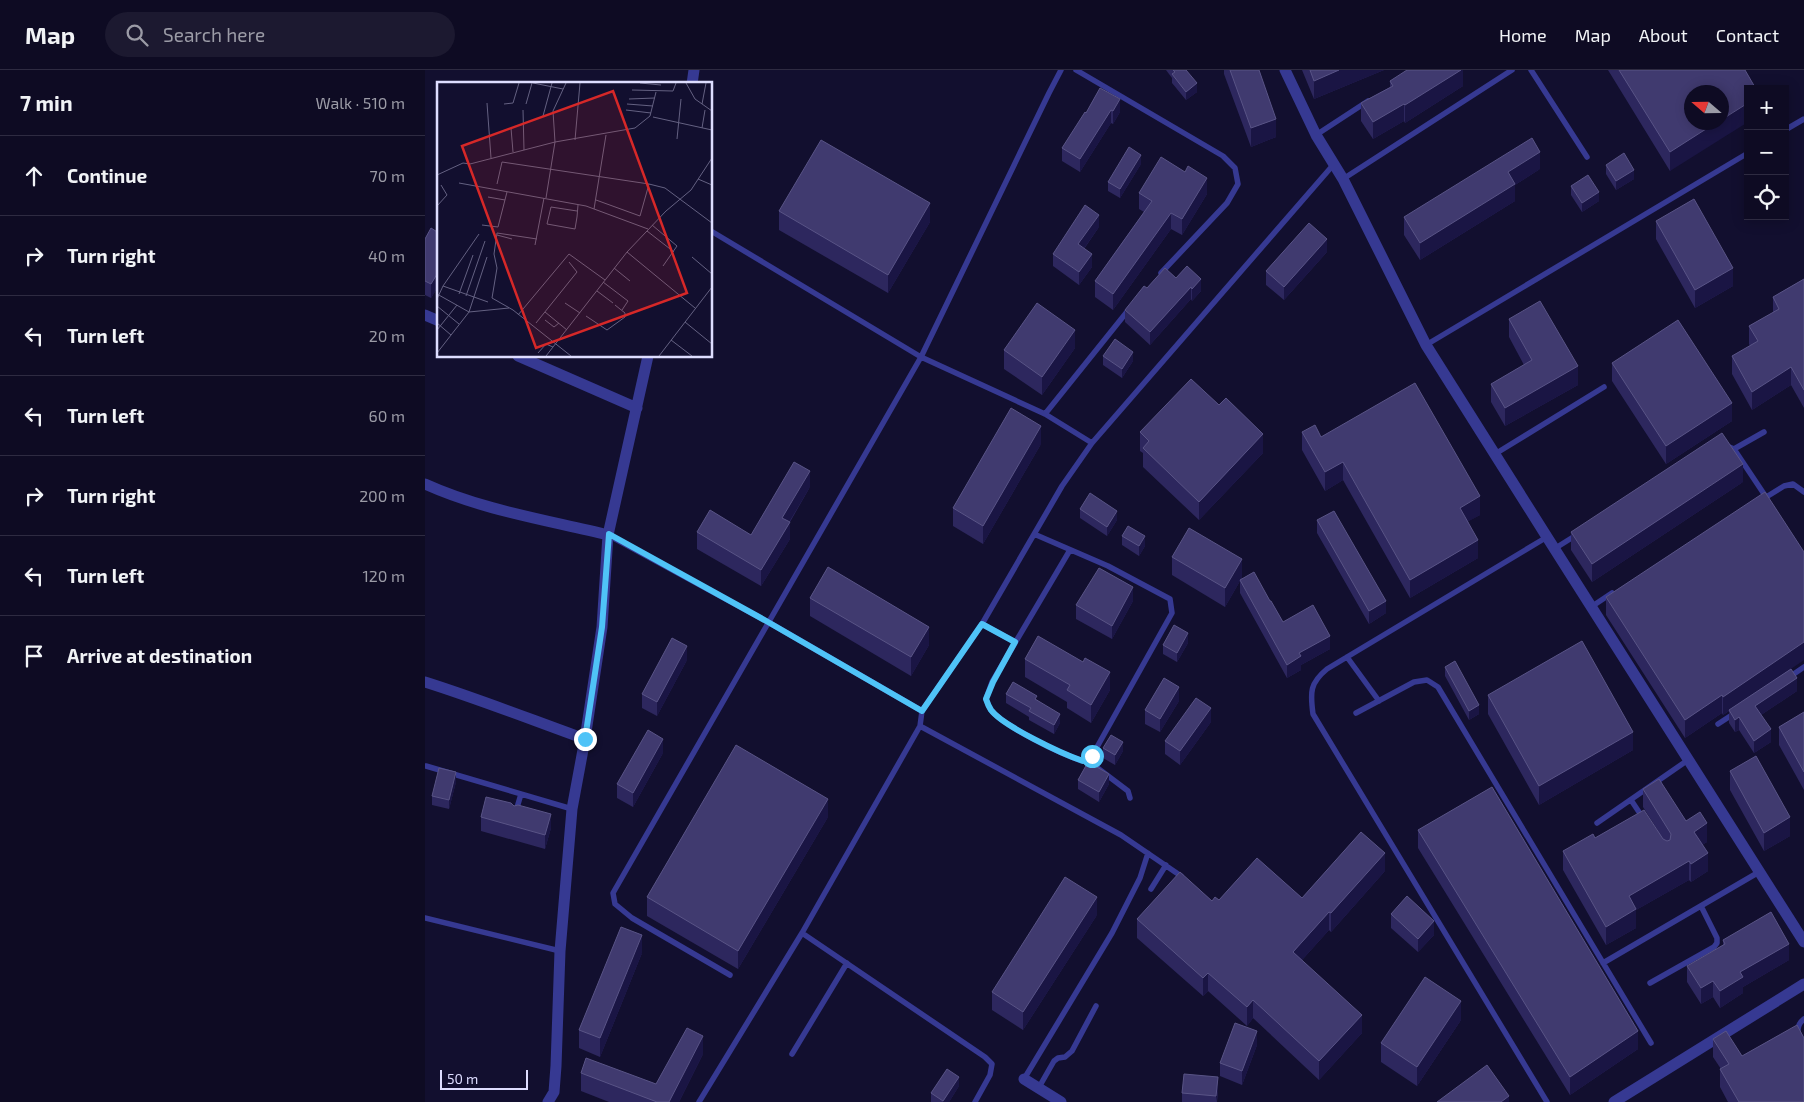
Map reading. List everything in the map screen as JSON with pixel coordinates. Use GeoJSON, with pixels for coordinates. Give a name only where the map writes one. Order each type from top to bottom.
{"type":"FeatureCollection","features":[{"type":"Feature","properties":{"kind":"street"},"geometry":{"type":"LineString","coordinates":[[1285,70],[1316,135],[1343,179],[1427,345],[1547,538],[1804,942]]}},
{"type":"Feature","properties":{"kind":"street"},"geometry":{"type":"LineString","coordinates":[[425,315],[437,320]]}},
{"type":"Feature","properties":{"kind":"street"},"geometry":{"type":"LineString","coordinates":[[523,358],[637,408]]}},
{"type":"Feature","properties":{"kind":"street"},"geometry":{"type":"LineString","coordinates":[[548,1102],[554,1092],[557,1066],[560,951],[572,809],[602,627],[609,534],[648,358]]}},
{"type":"Feature","properties":{"kind":"street"},"geometry":{"type":"LineString","coordinates":[[425,484],[439,491],[497,509],[609,534]]}},
{"type":"Feature","properties":{"kind":"street"},"geometry":{"type":"LineString","coordinates":[[425,682],[469,696],[513,714],[585,739]]}},
{"type":"Feature","properties":{"kind":"street"},"geometry":{"type":"LineString","coordinates":[[1614,1102],[1804,984]]}},
{"type":"Feature","properties":{"kind":"street"},"geometry":{"type":"LineString","coordinates":[[1024,1079],[1061,1102]]}},
{"type":"Feature","properties":{"kind":"lane"},"geometry":{"type":"LineString","coordinates":[[730,975],[632,918],[615,904],[613,893],[921,357],[1061,70]]}},
{"type":"Feature","properties":{"kind":"lane"},"geometry":{"type":"LineString","coordinates":[[1075,70],[1223,156],[1235,168],[1238,184],[1227,203],[1155,279]]}},
{"type":"Feature","properties":{"kind":"lane"},"geometry":{"type":"LineString","coordinates":[[1343,179],[1512,70]]}},
{"type":"Feature","properties":{"kind":"lane"},"geometry":{"type":"LineString","coordinates":[[1531,70],[1587,157]]}},
{"type":"Feature","properties":{"kind":"lane"},"geometry":{"type":"LineString","coordinates":[[1316,135],[1377,96]]}},
{"type":"Feature","properties":{"kind":"lane"},"geometry":{"type":"LineString","coordinates":[[1789,128],[1804,119]]}},
{"type":"Feature","properties":{"kind":"lane"},"geometry":{"type":"LineString","coordinates":[[1427,345],[1744,155]]}},
{"type":"Feature","properties":{"kind":"lane"},"geometry":{"type":"LineString","coordinates":[[699,1102],[802,933],[920,726],[922,711],[982,624],[1062,486],[1093,443],[1334,164]]}},
{"type":"Feature","properties":{"kind":"lane"},"geometry":{"type":"LineString","coordinates":[[713,232],[921,357],[1045,414],[1093,443]]}},
{"type":"Feature","properties":{"kind":"lane"},"geometry":{"type":"LineString","coordinates":[[1045,414],[1136,300]]}},
{"type":"Feature","properties":{"kind":"lane"},"geometry":{"type":"LineString","coordinates":[[1495,454],[1604,387]]}},
{"type":"Feature","properties":{"kind":"lane"},"geometry":{"type":"LineString","coordinates":[[1734,449],[1764,432]]}},
{"type":"Feature","properties":{"kind":"lane"},"geometry":{"type":"LineString","coordinates":[[1722,446],[1734,449],[1766,497]]}},
{"type":"Feature","properties":{"kind":"lane"},"geometry":{"type":"LineString","coordinates":[[1759,502],[1784,486],[1793,484],[1804,492]]}},
{"type":"Feature","properties":{"kind":"lane"},"geometry":{"type":"LineString","coordinates":[[1554,549],[1580,533]]}},
{"type":"Feature","properties":{"kind":"lane"},"geometry":{"type":"LineString","coordinates":[[609,534],[768,622],[922,711]]}},
{"type":"Feature","properties":{"kind":"lane"},"geometry":{"type":"LineString","coordinates":[[1034,534],[1108,566],[1170,599],[1172,613],[1092,756],[1083,761],[1071,757],[1006,723],[990,709],[986,699],[1015,642],[1070,550]]}},
{"type":"Feature","properties":{"kind":"lane"},"geometry":{"type":"LineString","coordinates":[[1547,538],[1327,669],[1316,678],[1311,695],[1313,714],[1547,1102]]}},
{"type":"Feature","properties":{"kind":"lane"},"geometry":{"type":"LineString","coordinates":[[1591,607],[1620,588]]}},
{"type":"Feature","properties":{"kind":"lane"},"geometry":{"type":"LineString","coordinates":[[982,624],[1015,642]]}},
{"type":"Feature","properties":{"kind":"lane"},"geometry":{"type":"LineString","coordinates":[[1347,657],[1379,701]]}},
{"type":"Feature","properties":{"kind":"lane"},"geometry":{"type":"LineString","coordinates":[[1781,683],[1804,667]]}},
{"type":"Feature","properties":{"kind":"lane"},"geometry":{"type":"LineString","coordinates":[[1356,714],[1414,682],[1427,680],[1438,687],[1651,1042]]}},
{"type":"Feature","properties":{"kind":"lane"},"geometry":{"type":"LineString","coordinates":[[1718,724],[1741,709]]}},
{"type":"Feature","properties":{"kind":"lane"},"geometry":{"type":"LineString","coordinates":[[920,726],[1121,835],[1181,876]]}},
{"type":"Feature","properties":{"kind":"lane"},"geometry":{"type":"LineString","coordinates":[[1087,760],[1128,791],[1130,798]]}},
{"type":"Feature","properties":{"kind":"lane"},"geometry":{"type":"LineString","coordinates":[[1597,823],[1688,760]]}},
{"type":"Feature","properties":{"kind":"lane"},"geometry":{"type":"LineString","coordinates":[[426,766],[572,809]]}},
{"type":"Feature","properties":{"kind":"lane"},"geometry":{"type":"LineString","coordinates":[[515,815],[521,794]]}},
{"type":"Feature","properties":{"kind":"lane"},"geometry":{"type":"LineString","coordinates":[[1631,800],[1646,823]]}},
{"type":"Feature","properties":{"kind":"lane"},"geometry":{"type":"LineString","coordinates":[[1024,1079],[1113,933],[1140,878],[1148,853]]}},
{"type":"Feature","properties":{"kind":"lane"},"geometry":{"type":"LineString","coordinates":[[1151,889],[1166,866]]}},
{"type":"Feature","properties":{"kind":"lane"},"geometry":{"type":"LineString","coordinates":[[1603,963],[1759,872]]}},
{"type":"Feature","properties":{"kind":"lane"},"geometry":{"type":"LineString","coordinates":[[1650,983],[1714,947],[1717,943],[1717,938],[1701,906]]}},
{"type":"Feature","properties":{"kind":"lane"},"geometry":{"type":"LineString","coordinates":[[425,918],[560,951]]}},
{"type":"Feature","properties":{"kind":"lane"},"geometry":{"type":"LineString","coordinates":[[802,933],[985,1057],[992,1064],[990,1075],[975,1102]]}},
{"type":"Feature","properties":{"kind":"lane"},"geometry":{"type":"LineString","coordinates":[[792,1054],[847,963]]}},
{"type":"Feature","properties":{"kind":"lane"},"geometry":{"type":"LineString","coordinates":[[1039,1089],[1054,1062],[1058,1058],[1065,1058],[1071,1051],[1096,1006]]}},
{"type":"Feature","properties":{"kind":"lane"},"geometry":{"type":"LineString","coordinates":[[1804,1019],[1797,1030],[1804,1046]]}},
{"type":"Feature","properties":{"kind":"building"},"geometry":{"type":"Polygon","coordinates":[[[1173,70],[1186,70],[1197,83],[1186,92],[1172,74],[1175,72],[1173,70]]]}},
{"type":"Feature","properties":{"kind":"building"},"geometry":{"type":"Polygon","coordinates":[[[1230,70],[1259,70],[1276,119],[1251,128],[1230,70]]]}},
{"type":"Feature","properties":{"kind":"building"},"geometry":{"type":"Polygon","coordinates":[[[1310,70],[1339,70],[1314,81],[1310,70]]]}},
{"type":"Feature","properties":{"kind":"building"},"geometry":{"type":"Polygon","coordinates":[[[1407,70],[1461,70],[1405,105],[1373,122],[1361,103],[1393,86],[1390,81],[1407,70]]]}},
{"type":"Feature","properties":{"kind":"building"},"geometry":{"type":"Polygon","coordinates":[[[1619,70],[1745,70],[1754,85],[1744,85],[1744,106],[1729,115],[1729,85],[1684,85],[1684,130],[1704,130],[1670,152],[1619,70]]]}},
{"type":"Feature","properties":{"kind":"building"},"geometry":{"type":"Polygon","coordinates":[[[1100,88],[1120,99],[1080,159],[1062,148],[1086,113],[1100,88]]]}},
{"type":"Feature","properties":{"kind":"building"},"geometry":{"type":"Polygon","coordinates":[[[1532,138],[1540,152],[1508,172],[1515,184],[1420,243],[1404,217],[1532,138]]]}},
{"type":"Feature","properties":{"kind":"building"},"geometry":{"type":"Polygon","coordinates":[[[821,140],[930,203],[888,275],[779,211],[821,140]]]}},
{"type":"Feature","properties":{"kind":"building"},"geometry":{"type":"Polygon","coordinates":[[[1129,147],[1141,155],[1120,189],[1108,182],[1129,147]]]}},
{"type":"Feature","properties":{"kind":"building"},"geometry":{"type":"Polygon","coordinates":[[[1624,153],[1634,170],[1616,181],[1606,165],[1624,153]]]}},
{"type":"Feature","properties":{"kind":"building"},"geometry":{"type":"Polygon","coordinates":[[[1161,157],[1185,172],[1188,166],[1207,178],[1182,219],[1171,213],[1113,294],[1095,281],[1152,201],[1139,193],[1161,157]]]}},
{"type":"Feature","properties":{"kind":"building"},"geometry":{"type":"Polygon","coordinates":[[[1588,175],[1599,192],[1582,203],[1571,186],[1588,175]]]}},
{"type":"Feature","properties":{"kind":"building"},"geometry":{"type":"Polygon","coordinates":[[[1694,199],[1733,268],[1695,290],[1656,221],[1694,199]]]}},
{"type":"Feature","properties":{"kind":"building"},"geometry":{"type":"Polygon","coordinates":[[[1085,205],[1099,215],[1078,244],[1092,254],[1079,272],[1053,254],[1085,205]]]}},
{"type":"Feature","properties":{"kind":"building"},"geometry":{"type":"Polygon","coordinates":[[[1309,223],[1327,239],[1284,287],[1266,271],[1309,223]]]}},
{"type":"Feature","properties":{"kind":"building"},"geometry":{"type":"Polygon","coordinates":[[[431,228],[437,232],[437,274],[431,284],[425,281],[425,239],[431,228]]]}},
{"type":"Feature","properties":{"kind":"building"},"geometry":{"type":"Polygon","coordinates":[[[1187,266],[1201,279],[1192,289],[1191,287],[1150,332],[1125,310],[1144,286],[1147,288],[1165,268],[1176,278],[1187,266]]]}},
{"type":"Feature","properties":{"kind":"building"},"geometry":{"type":"Polygon","coordinates":[[[1804,279],[1804,390],[1791,367],[1752,392],[1732,356],[1758,341],[1749,326],[1779,309],[1773,297],[1804,279]]]}},
{"type":"Feature","properties":{"kind":"building"},"geometry":{"type":"Polygon","coordinates":[[[1540,301],[1578,366],[1505,408],[1491,384],[1532,360],[1509,319],[1540,301]]]}},
{"type":"Feature","properties":{"kind":"building"},"geometry":{"type":"Polygon","coordinates":[[[1037,303],[1075,330],[1042,377],[1004,350],[1037,303]]]}},
{"type":"Feature","properties":{"kind":"building"},"geometry":{"type":"Polygon","coordinates":[[[1678,320],[1732,403],[1666,446],[1612,363],[1678,320]]]}},
{"type":"Feature","properties":{"kind":"building"},"geometry":{"type":"Polygon","coordinates":[[[1115,339],[1133,352],[1122,369],[1103,356],[1115,339]]]}},
{"type":"Feature","properties":{"kind":"building"},"geometry":{"type":"Polygon","coordinates":[[[1191,379],[1219,405],[1226,398],[1263,434],[1199,502],[1143,448],[1149,441],[1140,432],[1191,379]]]}},
{"type":"Feature","properties":{"kind":"building"},"geometry":{"type":"Polygon","coordinates":[[[1415,383],[1480,496],[1460,508],[1478,540],[1410,580],[1343,462],[1325,472],[1302,432],[1315,425],[1321,437],[1415,383]]]}},
{"type":"Feature","properties":{"kind":"building"},"geometry":{"type":"Polygon","coordinates":[[[1011,408],[1041,426],[983,526],[953,508],[1011,408]]]}},
{"type":"Feature","properties":{"kind":"building"},"geometry":{"type":"Polygon","coordinates":[[[1722,433],[1743,464],[1592,564],[1571,532],[1722,433]]]}},
{"type":"Feature","properties":{"kind":"building"},"geometry":{"type":"Polygon","coordinates":[[[794,462],[810,471],[782,518],[790,522],[761,570],[697,532],[710,510],[751,535],[794,462]]]}},
{"type":"Feature","properties":{"kind":"building"},"geometry":{"type":"Polygon","coordinates":[[[1765,492],[1804,552],[1804,642],[1723,697],[1722,695],[1685,720],[1606,597],[1765,492]]]}},
{"type":"Feature","properties":{"kind":"building"},"geometry":{"type":"Polygon","coordinates":[[[1090,493],[1117,511],[1107,527],[1080,509],[1090,493]]]}},
{"type":"Feature","properties":{"kind":"building"},"geometry":{"type":"Polygon","coordinates":[[[1334,511],[1386,601],[1369,611],[1317,520],[1334,511]]]}},
{"type":"Feature","properties":{"kind":"building"},"geometry":{"type":"Polygon","coordinates":[[[1128,526],[1145,536],[1139,546],[1122,536],[1128,526]]]}},
{"type":"Feature","properties":{"kind":"building"},"geometry":{"type":"Polygon","coordinates":[[[1189,528],[1242,559],[1225,588],[1172,557],[1189,528]]]}},
{"type":"Feature","properties":{"kind":"building"},"geometry":{"type":"Polygon","coordinates":[[[828,567],[929,627],[911,657],[810,598],[828,567]]]}},
{"type":"Feature","properties":{"kind":"building"},"geometry":{"type":"Polygon","coordinates":[[[1099,568],[1133,587],[1112,626],[1076,605],[1099,568]]]}},
{"type":"Feature","properties":{"kind":"building"},"geometry":{"type":"Polygon","coordinates":[[[1254,572],[1283,622],[1313,605],[1330,636],[1299,653],[1301,656],[1287,665],[1240,580],[1254,572]]]}},
{"type":"Feature","properties":{"kind":"building"},"geometry":{"type":"Polygon","coordinates":[[[1174,625],[1188,633],[1177,653],[1163,645],[1174,625]]]}},
{"type":"Feature","properties":{"kind":"building"},"geometry":{"type":"Polygon","coordinates":[[[1038,636],[1083,662],[1085,658],[1110,672],[1091,705],[1067,690],[1070,685],[1025,659],[1038,636]]]}},
{"type":"Feature","properties":{"kind":"building"},"geometry":{"type":"Polygon","coordinates":[[[672,638],[687,646],[657,702],[642,694],[672,638]]]}},
{"type":"Feature","properties":{"kind":"building"},"geometry":{"type":"Polygon","coordinates":[[[1582,641],[1633,732],[1539,786],[1488,695],[1582,641]]]}},
{"type":"Feature","properties":{"kind":"building"},"geometry":{"type":"Polygon","coordinates":[[[1455,661],[1479,705],[1469,711],[1445,667],[1455,661]]]}},
{"type":"Feature","properties":{"kind":"building"},"geometry":{"type":"Polygon","coordinates":[[[1791,669],[1797,678],[1755,706],[1771,729],[1754,741],[1739,717],[1735,720],[1729,710],[1791,669]]]}},
{"type":"Feature","properties":{"kind":"building"},"geometry":{"type":"Polygon","coordinates":[[[1164,678],[1179,687],[1160,719],[1145,710],[1164,678]]]}},
{"type":"Feature","properties":{"kind":"building"},"geometry":{"type":"Polygon","coordinates":[[[1013,682],[1037,696],[1035,699],[1060,714],[1054,725],[1029,711],[1031,708],[1006,694],[1013,682]]]}},
{"type":"Feature","properties":{"kind":"building"},"geometry":{"type":"Polygon","coordinates":[[[1196,698],[1211,708],[1180,751],[1165,741],[1196,698]]]}},
{"type":"Feature","properties":{"kind":"building"},"geometry":{"type":"Polygon","coordinates":[[[1804,712],[1804,772],[1779,727],[1804,712]]]}},
{"type":"Feature","properties":{"kind":"building"},"geometry":{"type":"Polygon","coordinates":[[[648,730],[663,739],[633,793],[617,784],[648,730]]]}},
{"type":"Feature","properties":{"kind":"building"},"geometry":{"type":"Polygon","coordinates":[[[1111,735],[1123,742],[1115,755],[1103,748],[1111,735]]]}},
{"type":"Feature","properties":{"kind":"building"},"geometry":{"type":"Polygon","coordinates":[[[736,745],[828,799],[738,951],[647,897],[736,745]]]}},
{"type":"Feature","properties":{"kind":"building"},"geometry":{"type":"Polygon","coordinates":[[[1756,756],[1790,817],[1764,833],[1730,771],[1756,756]]]}},
{"type":"Feature","properties":{"kind":"building"},"geometry":{"type":"Polygon","coordinates":[[[1088,762],[1109,774],[1099,792],[1078,780],[1088,762]]]}},
{"type":"Feature","properties":{"kind":"building"},"geometry":{"type":"Polygon","coordinates":[[[439,768],[456,772],[449,800],[432,796],[439,768]]]}},
{"type":"Feature","properties":{"kind":"building"},"geometry":{"type":"Polygon","coordinates":[[[1659,779],[1686,821],[1700,812],[1707,823],[1694,832],[1708,853],[1691,864],[1689,861],[1629,896],[1636,909],[1606,927],[1563,851],[1593,834],[1595,838],[1644,810],[1663,839],[1670,840],[1671,834],[1643,789],[1659,779]]]}},
{"type":"Feature","properties":{"kind":"building"},"geometry":{"type":"Polygon","coordinates":[[[1492,787],[1638,1031],[1570,1077],[1418,830],[1492,787]]]}},
{"type":"Feature","properties":{"kind":"building"},"geometry":{"type":"Polygon","coordinates":[[[486,797],[511,803],[514,806],[518,805],[551,814],[545,835],[481,817],[486,797]]]}},
{"type":"Feature","properties":{"kind":"building"},"geometry":{"type":"Polygon","coordinates":[[[1361,832],[1385,853],[1293,952],[1362,1015],[1319,1061],[1253,1000],[1247,1007],[1208,973],[1203,978],[1137,919],[1180,872],[1212,901],[1215,897],[1219,900],[1257,858],[1302,898],[1361,832]]]}},
{"type":"Feature","properties":{"kind":"building"},"geometry":{"type":"Polygon","coordinates":[[[1065,877],[1097,897],[1023,1012],[992,992],[1065,877]]]}},
{"type":"Feature","properties":{"kind":"building"},"geometry":{"type":"Polygon","coordinates":[[[1407,896],[1434,921],[1418,939],[1391,914],[1407,896]]]}},
{"type":"Feature","properties":{"kind":"building"},"geometry":{"type":"Polygon","coordinates":[[[1771,912],[1789,944],[1740,972],[1743,977],[1720,991],[1713,981],[1701,988],[1687,966],[1725,944],[1723,940],[1771,912]]]}},
{"type":"Feature","properties":{"kind":"building"},"geometry":{"type":"Polygon","coordinates":[[[621,927],[642,935],[600,1038],[579,1030],[621,927]]]}},
{"type":"Feature","properties":{"kind":"building"},"geometry":{"type":"Polygon","coordinates":[[[1425,977],[1461,1001],[1417,1067],[1381,1043],[1425,977]]]}},
{"type":"Feature","properties":{"kind":"building"},"geometry":{"type":"Polygon","coordinates":[[[1235,1023],[1257,1031],[1242,1071],[1220,1063],[1235,1023]]]}},
{"type":"Feature","properties":{"kind":"building"},"geometry":{"type":"Polygon","coordinates":[[[1797,1025],[1804,1038],[1804,1102],[1739,1102],[1720,1069],[1729,1064],[1713,1039],[1726,1031],[1742,1056],[1797,1025]]]}},
{"type":"Feature","properties":{"kind":"building"},"geometry":{"type":"Polygon","coordinates":[[[687,1028],[703,1036],[669,1102],[657,1102],[581,1073],[586,1058],[656,1084],[687,1028]]]}},
{"type":"Feature","properties":{"kind":"building"},"geometry":{"type":"Polygon","coordinates":[[[1487,1065],[1509,1096],[1501,1102],[1437,1102],[1487,1065]]]}},
{"type":"Feature","properties":{"kind":"building"},"geometry":{"type":"Polygon","coordinates":[[[947,1069],[959,1077],[943,1101],[931,1093],[947,1069]]]}},
{"type":"Feature","properties":{"kind":"building"},"geometry":{"type":"Polygon","coordinates":[[[1184,1074],[1218,1077],[1216,1096],[1182,1093],[1184,1074]]]}},
{"type":"Feature","properties":{"kind":"route"},"geometry":{"type":"LineString","coordinates":[[585,739],[602,627],[609,534],[768,622],[922,711],[982,624],[1015,642],[986,699],[990,709],[1006,723],[1071,757],[1083,761],[1092,756]]}}]}
